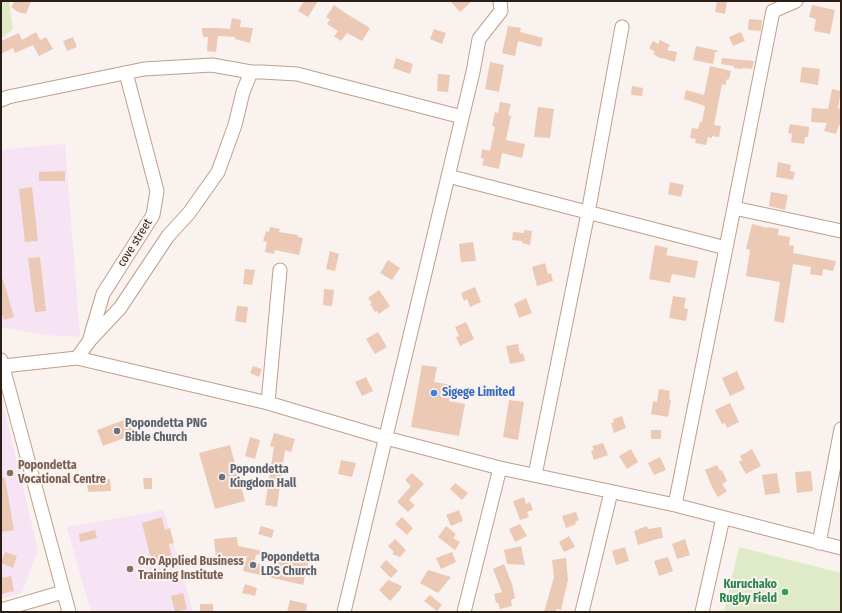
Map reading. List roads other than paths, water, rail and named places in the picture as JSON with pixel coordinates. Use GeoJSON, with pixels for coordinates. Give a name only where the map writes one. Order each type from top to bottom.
{"type":"FeatureCollection","features":[{"type":"Feature","properties":{"kind":"street"},"geometry":{"type":"LineString","coordinates":[[344,612],[480,39],[500,11],[500,1]]}},
{"type":"Feature","properties":{"kind":"street"},"geometry":{"type":"LineString","coordinates":[[675,505],[773,11],[796,1]]}},
{"type":"Feature","properties":{"kind":"street"},"geometry":{"type":"LineString","coordinates":[[535,475],[588,213],[622,27]]}},
{"type":"Feature","properties":{"kind":"street"},"geometry":{"type":"LineString","coordinates":[[1,100],[144,69],[212,65],[251,72],[297,74],[462,117]]}},
{"type":"Feature","properties":{"kind":"street"},"geometry":{"type":"LineString","coordinates":[[77,358],[90,340],[120,308],[168,236],[189,213],[218,172],[235,125],[243,92],[251,72]]}},
{"type":"Feature","properties":{"kind":"street","name":"cove street"},"geometry":{"type":"LineString","coordinates":[[90,340],[103,294],[152,215],[157,191],[126,73]]}},
{"type":"Feature","properties":{"kind":"street"},"geometry":{"type":"LineString","coordinates":[[448,176],[726,248]]}},
{"type":"Feature","properties":{"kind":"street"},"geometry":{"type":"LineString","coordinates":[[734,208],[841,231]]}},
{"type":"Feature","properties":{"kind":"street"},"geometry":{"type":"LineString","coordinates":[[268,403],[280,270]]}},
{"type":"Feature","properties":{"kind":"street"},"geometry":{"type":"LineString","coordinates":[[69,612],[2,363],[77,358],[268,403],[386,438],[500,468],[675,505],[841,548]]}},
{"type":"Feature","properties":{"kind":"street"},"geometry":{"type":"LineString","coordinates":[[819,542],[841,429]]}},
{"type":"Feature","properties":{"kind":"street"},"geometry":{"type":"LineString","coordinates":[[464,612],[500,468]]}},
{"type":"Feature","properties":{"kind":"street"},"geometry":{"type":"LineString","coordinates":[[582,612],[611,492]]}},
{"type":"Feature","properties":{"kind":"street"},"geometry":{"type":"LineString","coordinates":[[702,612],[724,518]]}},
{"type":"Feature","properties":{"kind":"street"},"geometry":{"type":"LineString","coordinates":[[1,610],[63,592]]}},
{"type":"Feature","properties":{"kind":"place","name":"Sigege Limited"},"geometry":{"type":"Point","coordinates":[434,393]}},
{"type":"Feature","properties":{"kind":"place","name":"Popondetta PNG Bible Church"},"geometry":{"type":"Point","coordinates":[117,431]}},
{"type":"Feature","properties":{"kind":"place","name":"Popondetta Vocational Centre"},"geometry":{"type":"Point","coordinates":[10,473]}},
{"type":"Feature","properties":{"kind":"place","name":"Popondetta Kingdom Hall"},"geometry":{"type":"Point","coordinates":[222,477]}},
{"type":"Feature","properties":{"kind":"place","name":"Popondetta LDS Church"},"geometry":{"type":"Point","coordinates":[253,565]}},
{"type":"Feature","properties":{"kind":"place","name":"Oro Applied Business Training Institute"},"geometry":{"type":"Point","coordinates":[130,569]}},
{"type":"Feature","properties":{"kind":"place","name":"Kuruchako Rugby Field"},"geometry":{"type":"Point","coordinates":[785,592]}}]}
